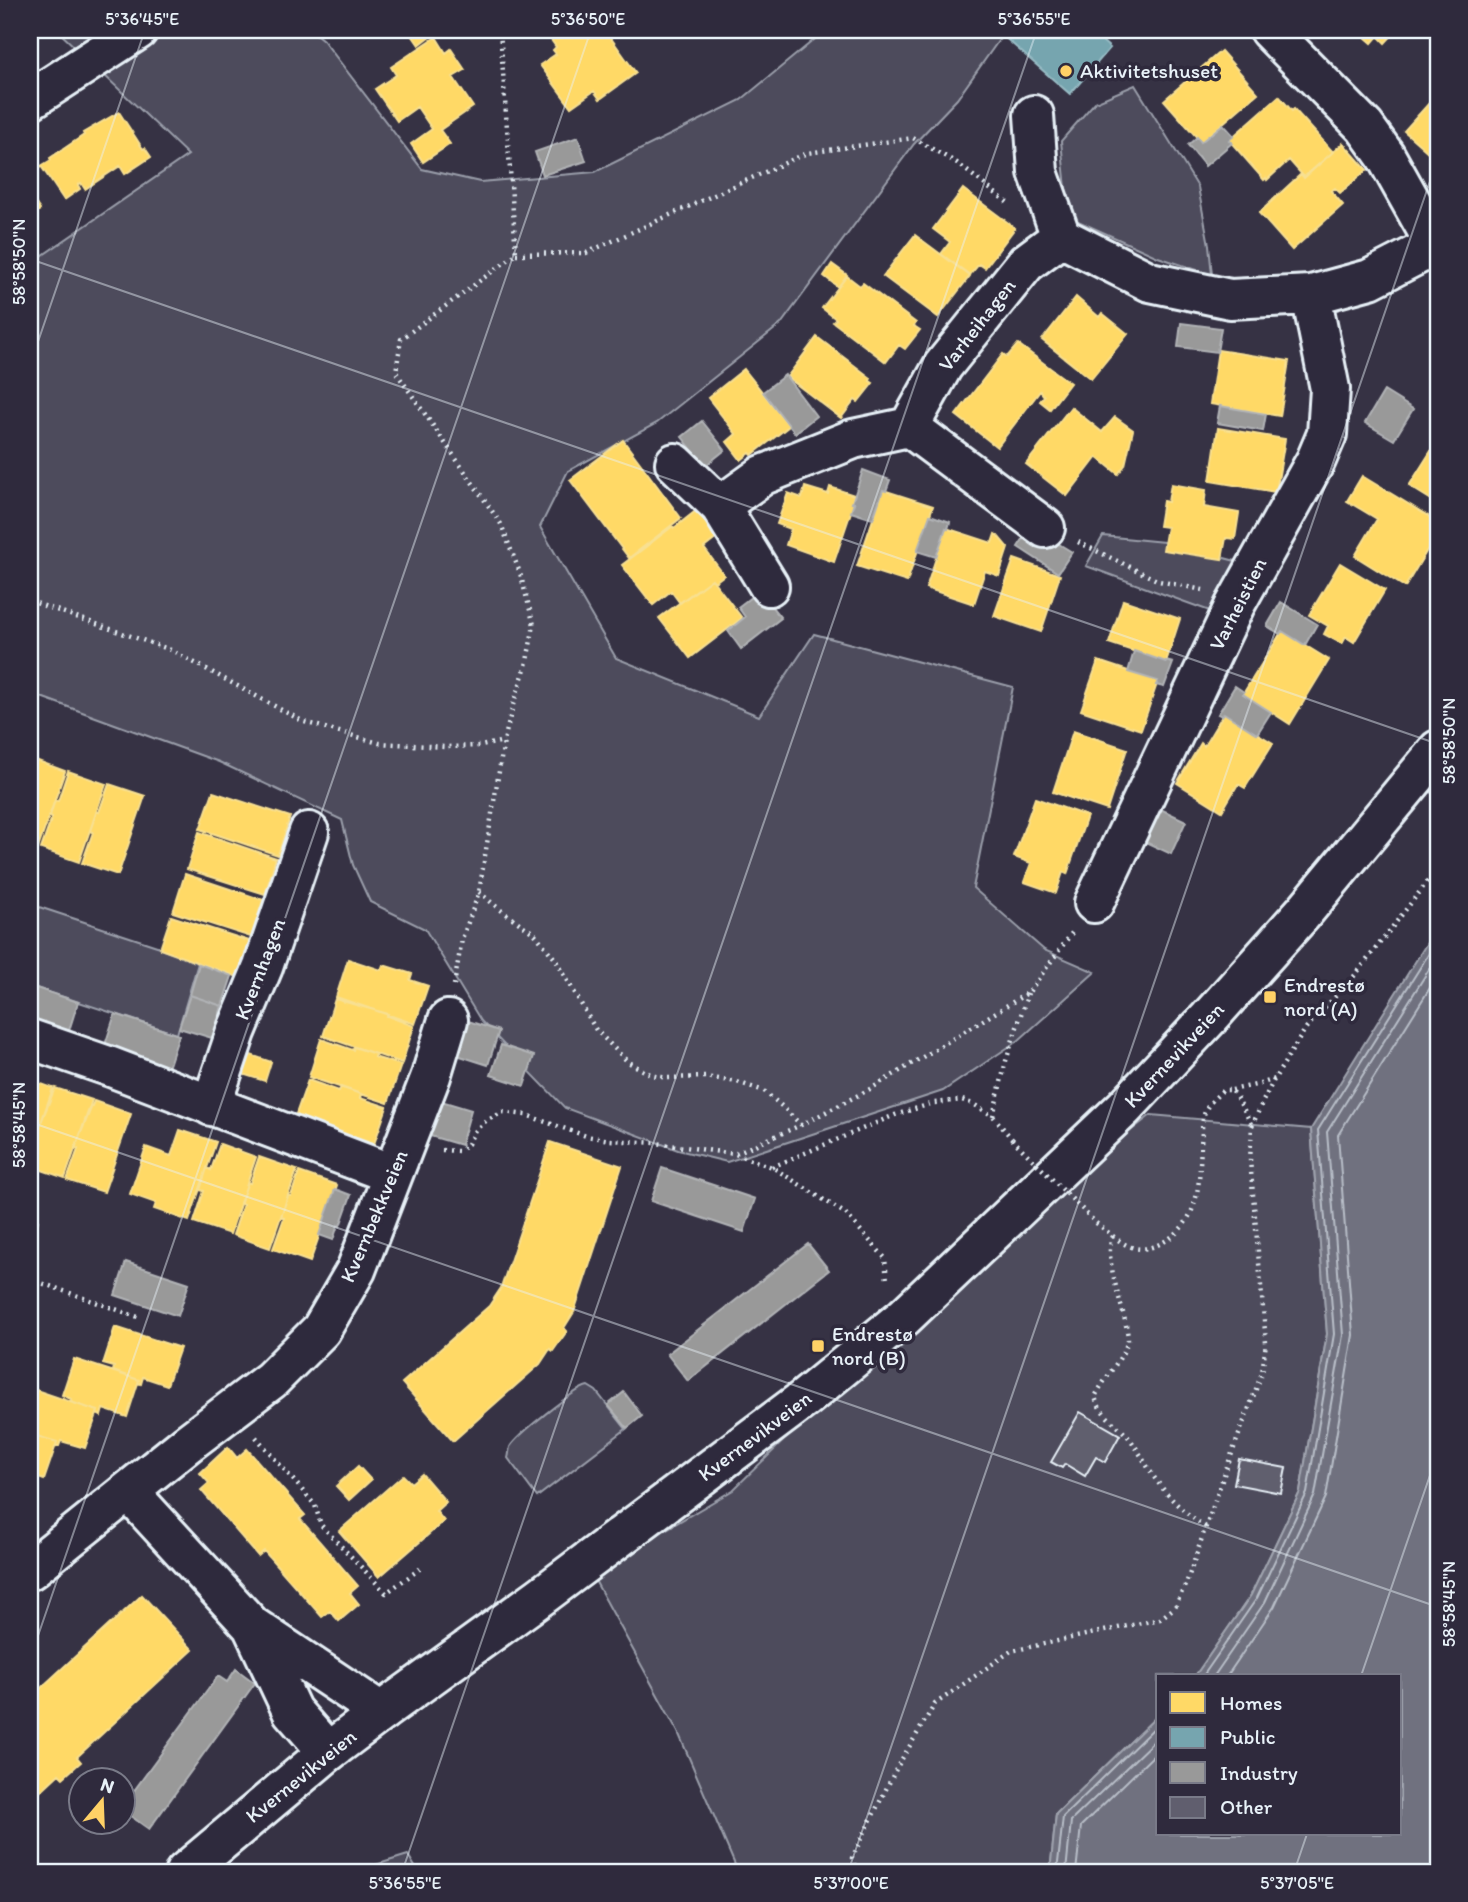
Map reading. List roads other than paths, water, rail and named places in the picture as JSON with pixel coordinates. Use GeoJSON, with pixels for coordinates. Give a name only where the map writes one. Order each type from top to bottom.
{"type":"FeatureCollection","features":[{"type":"Feature","properties":{"kind":"street"},"geometry":{"type":"LineString","coordinates":[[30,100],[138,30]]}},
{"type":"Feature","properties":{"kind":"street"},"geometry":{"type":"LineString","coordinates":[[1034,115],[1038,172],[1061,237],[1150,282],[1230,299],[1311,295],[1370,279],[1437,245],[1385,155],[1365,127],[1269,30]]}},
{"type":"Feature","properties":{"kind":"street","name":"Varheihagen"},"geometry":{"type":"LineString","coordinates":[[909,427],[943,366],[1026,263],[1061,237]]}},
{"type":"Feature","properties":{"kind":"street","name":"Varheistien"},"geometry":{"type":"LineString","coordinates":[[1094,904],[1235,605],[1328,434],[1330,390],[1311,295]]}},
{"type":"Feature","properties":{"kind":"street"},"geometry":{"type":"LineString","coordinates":[[720,506],[763,475],[853,439],[909,427],[1045,528]]}},
{"type":"Feature","properties":{"kind":"street"},"geometry":{"type":"LineString","coordinates":[[675,463],[720,506],[769,586]]}},
{"type":"Feature","properties":{"kind":"street","name":"Kvernevikveien"},"geometry":{"type":"LineString","coordinates":[[185,1872],[328,1752],[804,1399],[904,1317],[1124,1108],[1200,1028],[1303,913],[1438,750]]}},
{"type":"Feature","properties":{"kind":"street","name":"Kvernhagen"},"geometry":{"type":"LineString","coordinates":[[211,1106],[236,1032],[263,967],[309,832]]}},
{"type":"Feature","properties":{"kind":"street","name":"Kvernbekkveien"},"geometry":{"type":"LineString","coordinates":[[30,1570],[287,1365],[321,1330],[356,1270],[431,1076],[448,1020]]}},
{"type":"Feature","properties":{"kind":"street"},"geometry":{"type":"LineString","coordinates":[[30,1039],[392,1174]]}},
{"type":"Feature","properties":{"kind":"street"},"geometry":{"type":"LineString","coordinates":[[129,1492],[252,1626],[380,1712]]}},
{"type":"Feature","properties":{"kind":"street"},"geometry":{"type":"LineString","coordinates":[[252,1626],[292,1711],[328,1752]]}},
{"type":"Feature","properties":{"kind":"water"},"geometry":{"type":"Polygon","coordinates":[[[1438,929],[1438,1872],[1050,1872],[1056,1814],[1156,1717],[1156,1836],[1402,1836],[1402,1674],[1196,1674],[1251,1595],[1300,1492],[1327,1334],[1311,1129],[1438,929]]]}},
{"type":"Feature","properties":{"kind":"place","name":"Aktivitetshuset"},"geometry":{"type":"Point","coordinates":[1066,71]}},
{"type":"Feature","properties":{"kind":"place","name":"Endrestø nord (A)"},"geometry":{"type":"Point","coordinates":[1270,997]}},
{"type":"Feature","properties":{"kind":"place","name":"Endrestø nord (B)"},"geometry":{"type":"Point","coordinates":[818,1346]}}]}
